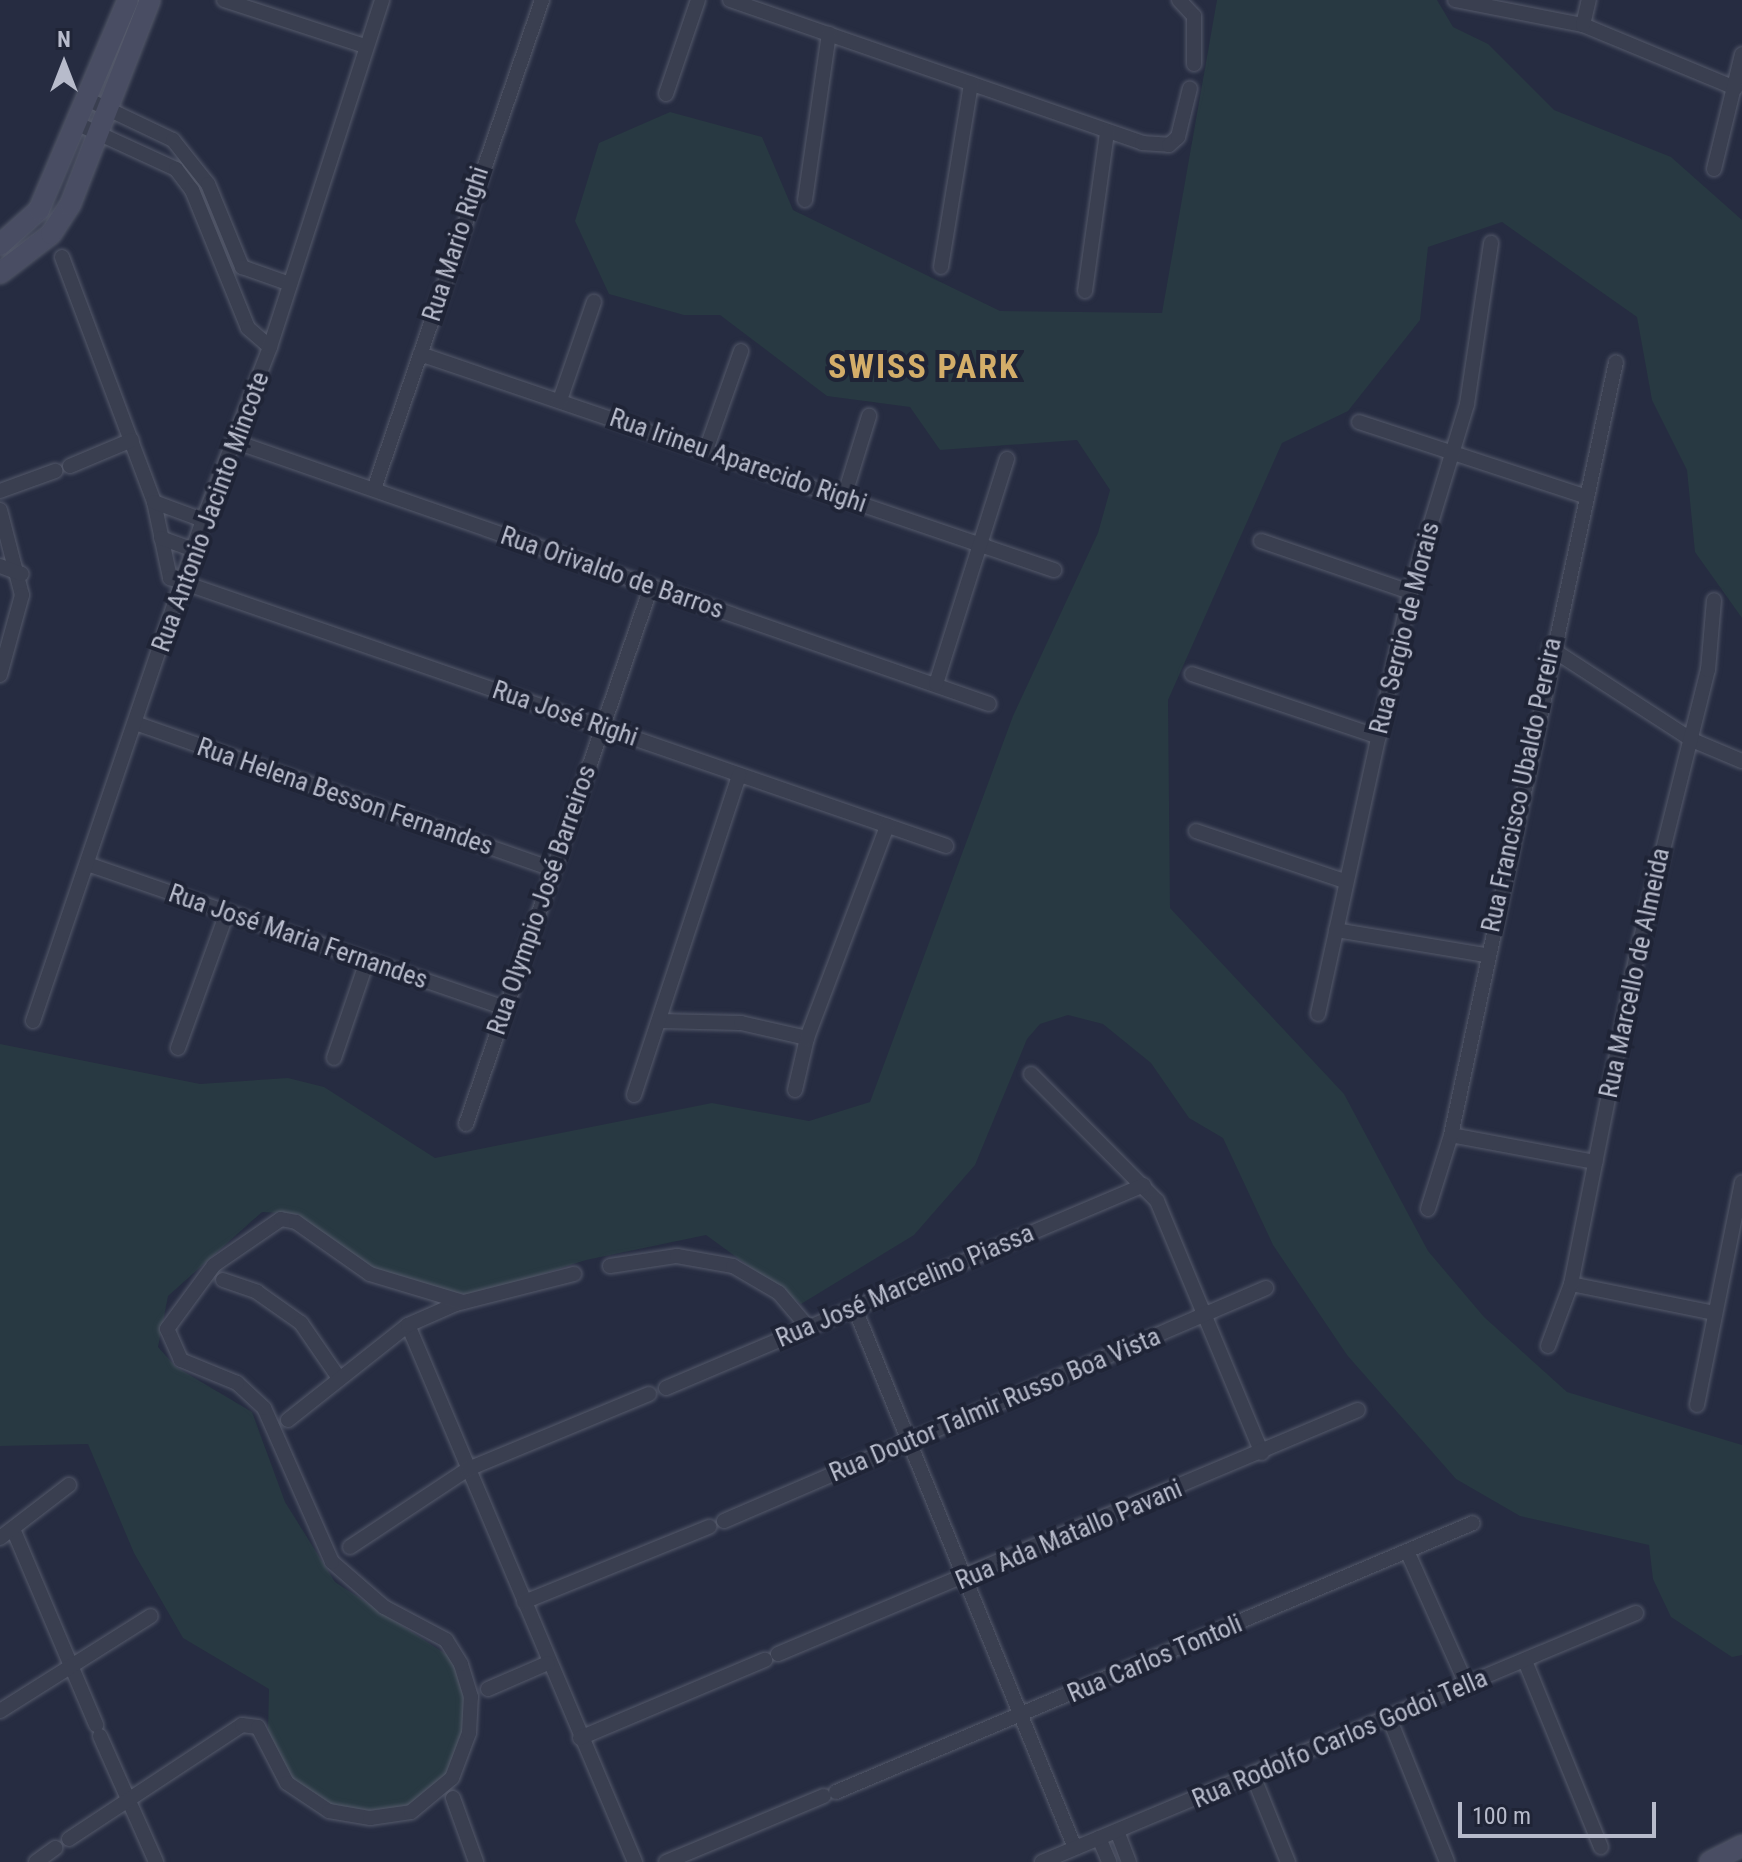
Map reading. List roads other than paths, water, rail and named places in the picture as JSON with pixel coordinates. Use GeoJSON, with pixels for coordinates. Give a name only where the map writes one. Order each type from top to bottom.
{"type":"FeatureCollection","features":[{"type":"Feature","properties":{"kind":"street"},"geometry":{"type":"LineString","coordinates":[[0,245],[39,210],[89,100],[128,0]]}},
{"type":"Feature","properties":{"kind":"street"},"geometry":{"type":"LineString","coordinates":[[0,273],[51,234],[100,132],[150,0]]}},
{"type":"Feature","properties":{"kind":"street"},"geometry":{"type":"LineString","coordinates":[[224,0],[365,46]]}},
{"type":"Feature","properties":{"kind":"street","name":"Rua Antonio Jacinto Mincote"},"geometry":{"type":"LineString","coordinates":[[33,1021],[138,724],[203,520],[236,442],[270,347],[382,0]]}},
{"type":"Feature","properties":{"kind":"street","name":"Rua Mario Righi"},"geometry":{"type":"LineString","coordinates":[[374,489],[542,0]]}},
{"type":"Feature","properties":{"kind":"street"},"geometry":{"type":"LineString","coordinates":[[666,94],[698,0]]}},
{"type":"Feature","properties":{"kind":"street"},"geometry":{"type":"LineString","coordinates":[[730,0],[1107,132],[1169,145],[1185,126],[1190,88]]}},
{"type":"Feature","properties":{"kind":"street"},"geometry":{"type":"LineString","coordinates":[[1179,0],[1194,16],[1194,64]]}},
{"type":"Feature","properties":{"kind":"street"},"geometry":{"type":"LineString","coordinates":[[1455,0],[1583,25],[1735,88]]}},
{"type":"Feature","properties":{"kind":"street"},"geometry":{"type":"LineString","coordinates":[[1583,25],[1589,0]]}},
{"type":"Feature","properties":{"kind":"street"},"geometry":{"type":"LineString","coordinates":[[805,200],[829,34]]}},
{"type":"Feature","properties":{"kind":"street"},"geometry":{"type":"LineString","coordinates":[[1714,169],[1742,54]]}},
{"type":"Feature","properties":{"kind":"street"},"geometry":{"type":"LineString","coordinates":[[941,267],[971,83]]}},
{"type":"Feature","properties":{"kind":"street"},"geometry":{"type":"LineString","coordinates":[[89,100],[110,108],[189,157],[242,267],[290,284]]}},
{"type":"Feature","properties":{"kind":"street"},"geometry":{"type":"LineString","coordinates":[[78,124],[176,169],[192,190],[248,328],[270,347]]}},
{"type":"Feature","properties":{"kind":"street"},"geometry":{"type":"LineString","coordinates":[[1085,291],[1107,132]]}},
{"type":"Feature","properties":{"kind":"street","name":"Rua Sergio de Morais"},"geometry":{"type":"LineString","coordinates":[[1318,1014],[1410,592],[1475,366],[1491,243]]}},
{"type":"Feature","properties":{"kind":"street"},"geometry":{"type":"LineString","coordinates":[[62,257],[154,502],[166,572],[183,584]]}},
{"type":"Feature","properties":{"kind":"street"},"geometry":{"type":"LineString","coordinates":[[560,400],[594,302]]}},
{"type":"Feature","properties":{"kind":"street"},"geometry":{"type":"LineString","coordinates":[[706,450],[741,351]]}},
{"type":"Feature","properties":{"kind":"street","name":"Rua Irineu Aparecido Righi"},"geometry":{"type":"LineString","coordinates":[[420,354],[1054,570]]}},
{"type":"Feature","properties":{"kind":"street","name":"Rua Francisco Ubaldo Pereira"},"geometry":{"type":"LineString","coordinates":[[1428,1209],[1451,1135],[1485,955],[1550,648],[1616,362]]}},
{"type":"Feature","properties":{"kind":"street"},"geometry":{"type":"LineString","coordinates":[[844,497],[869,416]]}},
{"type":"Feature","properties":{"kind":"street"},"geometry":{"type":"LineString","coordinates":[[1359,422],[1587,497]]}},
{"type":"Feature","properties":{"kind":"street"},"geometry":{"type":"LineString","coordinates":[[70,466],[132,440]]}},
{"type":"Feature","properties":{"kind":"street","name":"Rua Orivaldo de Barros"},"geometry":{"type":"LineString","coordinates":[[236,442],[989,704]]}},
{"type":"Feature","properties":{"kind":"street"},"geometry":{"type":"LineString","coordinates":[[936,684],[976,545],[1007,459]]}},
{"type":"Feature","properties":{"kind":"street"},"geometry":{"type":"LineString","coordinates":[[0,491],[55,471]]}},
{"type":"Feature","properties":{"kind":"street"},"geometry":{"type":"LineString","coordinates":[[154,502],[203,520]]}},
{"type":"Feature","properties":{"kind":"street"},"geometry":{"type":"LineString","coordinates":[[0,675],[22,574],[1,521]]}},
{"type":"Feature","properties":{"kind":"street"},"geometry":{"type":"LineString","coordinates":[[161,538],[194,550]]}},
{"type":"Feature","properties":{"kind":"street"},"geometry":{"type":"LineString","coordinates":[[1261,541],[1410,592]]}},
{"type":"Feature","properties":{"kind":"street"},"geometry":{"type":"LineString","coordinates":[[0,566],[22,574]]}},
{"type":"Feature","properties":{"kind":"street","name":"Rua José Righi"},"geometry":{"type":"LineString","coordinates":[[183,584],[946,846]]}},
{"type":"Feature","properties":{"kind":"street","name":"Rua Olympio José Barreiros"},"geometry":{"type":"LineString","coordinates":[[466,1124],[651,587]]}},
{"type":"Feature","properties":{"kind":"street","name":"Rua Marcello de Almeida"},"geometry":{"type":"LineString","coordinates":[[1548,1346],[1571,1284],[1595,1162],[1714,635],[1714,600]]}},
{"type":"Feature","properties":{"kind":"street"},"geometry":{"type":"LineString","coordinates":[[1550,648],[1692,740],[1742,761]]}},
{"type":"Feature","properties":{"kind":"street"},"geometry":{"type":"LineString","coordinates":[[1192,674],[1379,737]]}},
{"type":"Feature","properties":{"kind":"street","name":"Rua Helena Besson Fernandes"},"geometry":{"type":"LineString","coordinates":[[138,724],[553,869]]}},
{"type":"Feature","properties":{"kind":"street"},"geometry":{"type":"LineString","coordinates":[[634,1095],[739,775]]}},
{"type":"Feature","properties":{"kind":"street"},"geometry":{"type":"LineString","coordinates":[[795,1090],[807,1038],[887,826]]}},
{"type":"Feature","properties":{"kind":"street"},"geometry":{"type":"LineString","coordinates":[[1196,831],[1345,881]]}},
{"type":"Feature","properties":{"kind":"street","name":"Rua José Maria Fernandes"},"geometry":{"type":"LineString","coordinates":[[90,865],[506,1008]]}},
{"type":"Feature","properties":{"kind":"street"},"geometry":{"type":"LineString","coordinates":[[178,1048],[227,913]]}},
{"type":"Feature","properties":{"kind":"street"},"geometry":{"type":"LineString","coordinates":[[1336,930],[1485,955]]}},
{"type":"Feature","properties":{"kind":"street"},"geometry":{"type":"LineString","coordinates":[[334,1058],[367,961]]}},
{"type":"Feature","properties":{"kind":"street"},"geometry":{"type":"LineString","coordinates":[[660,1021],[741,1023],[807,1038]]}},
{"type":"Feature","properties":{"kind":"street"},"geometry":{"type":"LineString","coordinates":[[1031,1074],[1144,1185],[1262,1453]]}},
{"type":"Feature","properties":{"kind":"street"},"geometry":{"type":"LineString","coordinates":[[1451,1135],[1595,1162]]}},
{"type":"Feature","properties":{"kind":"street"},"geometry":{"type":"LineString","coordinates":[[1697,1405],[1715,1313],[1737,1232],[1742,1182]]}},
{"type":"Feature","properties":{"kind":"street","name":"Rua José Marcelino Piassa"},"geometry":{"type":"LineString","coordinates":[[666,1388],[1144,1185]]}},
{"type":"Feature","properties":{"kind":"street"},"geometry":{"type":"LineString","coordinates":[[69,1839],[242,1725],[258,1727],[287,1783],[329,1811],[370,1818],[411,1812],[452,1778],[469,1733],[471,1697],[446,1640],[384,1607],[332,1562],[264,1408],[237,1383],[181,1360],[167,1329],[214,1265],[281,1219],[296,1222],[370,1274],[463,1302]]}},
{"type":"Feature","properties":{"kind":"street"},"geometry":{"type":"LineString","coordinates":[[610,1266],[677,1256],[733,1266],[779,1293],[807,1326]]}},
{"type":"Feature","properties":{"kind":"street"},"geometry":{"type":"LineString","coordinates":[[288,1420],[408,1325],[463,1302],[574,1274]]}},
{"type":"Feature","properties":{"kind":"street"},"geometry":{"type":"LineString","coordinates":[[223,1280],[257,1292],[301,1323],[339,1378]]}},
{"type":"Feature","properties":{"kind":"street"},"geometry":{"type":"LineString","coordinates":[[1571,1284],[1715,1313]]}},
{"type":"Feature","properties":{"kind":"street","name":"Rua Doutor Talmir Russo Boa Vista"},"geometry":{"type":"LineString","coordinates":[[724,1521],[1266,1288]]}},
{"type":"Feature","properties":{"kind":"street"},"geometry":{"type":"LineString","coordinates":[[855,1309],[908,1442],[968,1579],[1075,1848]]}},
{"type":"Feature","properties":{"kind":"street"},"geometry":{"type":"LineString","coordinates":[[408,1325],[548,1663],[635,1862]]}},
{"type":"Feature","properties":{"kind":"street"},"geometry":{"type":"LineString","coordinates":[[350,1547],[468,1469],[649,1394]]}},
{"type":"Feature","properties":{"kind":"street","name":"Rua Ada Matallo Pavani"},"geometry":{"type":"LineString","coordinates":[[580,1738],[771,1657],[968,1579],[1358,1410]]}},
{"type":"Feature","properties":{"kind":"street"},"geometry":{"type":"LineString","coordinates":[[0,1538],[69,1485]]}},
{"type":"Feature","properties":{"kind":"street","name":"Rua Carlos Tontoli"},"geometry":{"type":"LineString","coordinates":[[666,1862],[1473,1523]]}},
{"type":"Feature","properties":{"kind":"street"},"geometry":{"type":"LineString","coordinates":[[524,1602],[709,1527]]}},
{"type":"Feature","properties":{"kind":"street"},"geometry":{"type":"LineString","coordinates":[[13,1529],[156,1862]]}},
{"type":"Feature","properties":{"kind":"street"},"geometry":{"type":"LineString","coordinates":[[1407,1551],[1467,1686]]}},
{"type":"Feature","properties":{"kind":"street","name":"Rua Rodolfo Carlos Godoi Tella"},"geometry":{"type":"LineString","coordinates":[[1042,1862],[1254,1778],[1636,1613]]}},
{"type":"Feature","properties":{"kind":"street"},"geometry":{"type":"LineString","coordinates":[[0,1711],[151,1616]]}},
{"type":"Feature","properties":{"kind":"street"},"geometry":{"type":"LineString","coordinates":[[1525,1661],[1601,1847]]}},
{"type":"Feature","properties":{"kind":"street"},"geometry":{"type":"LineString","coordinates":[[488,1689],[548,1663]]}},
{"type":"Feature","properties":{"kind":"street"},"geometry":{"type":"LineString","coordinates":[[1390,1720],[1447,1862]]}},
{"type":"Feature","properties":{"kind":"street"},"geometry":{"type":"LineString","coordinates":[[1254,1778],[1288,1862]]}},
{"type":"Feature","properties":{"kind":"street"},"geometry":{"type":"LineString","coordinates":[[453,1798],[476,1862]]}},
{"type":"Feature","properties":{"kind":"street"},"geometry":{"type":"LineString","coordinates":[[1117,1831],[1129,1862]]}},
{"type":"Feature","properties":{"kind":"street"},"geometry":{"type":"LineString","coordinates":[[1099,1838],[1109,1862]]}},
{"type":"Feature","properties":{"kind":"street"},"geometry":{"type":"LineString","coordinates":[[1710,1862],[1742,1846]]}},
{"type":"Feature","properties":{"kind":"street"},"geometry":{"type":"LineString","coordinates":[[36,1862],[55,1848]]}},
{"type":"Feature","properties":{"kind":"district","name":"SWISS PARK"},"geometry":{"type":"Point","coordinates":[924,367]}}]}
